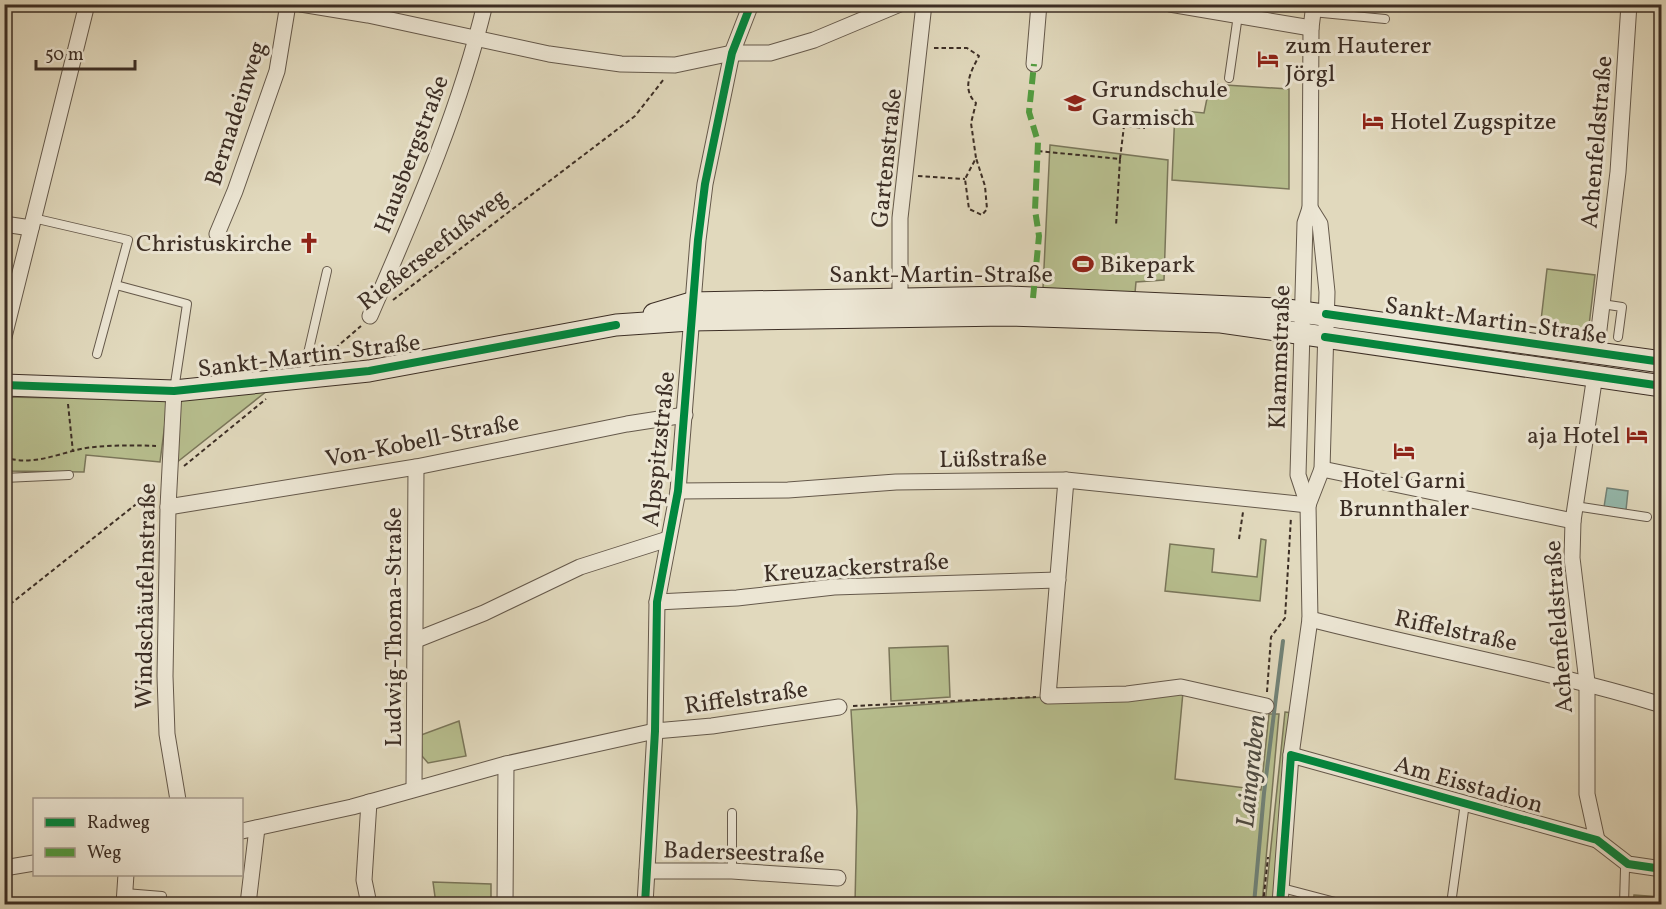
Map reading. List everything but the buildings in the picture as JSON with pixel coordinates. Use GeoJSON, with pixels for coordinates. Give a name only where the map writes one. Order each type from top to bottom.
{"type":"FeatureCollection","features":[{"type":"Feature","properties":{"kind":"main road","name":"Sankt-Martin-Straße"},"geometry":{"type":"LineString","coordinates":[[4,385],[174,392],[302,376],[369,371],[690,311],[900,308],[1033,298],[1326,314],[1595,364],[1662,386]]}},
{"type":"Feature","properties":{"kind":"main road","name":"Sankt-Martin-Straße"},"geometry":{"type":"LineString","coordinates":[[900,308],[1008,315],[1221,322],[1325,337],[1595,364],[1662,362]]}},
{"type":"Feature","properties":{"kind":"street"},"geometry":{"type":"LineString","coordinates":[[4,337],[87,4]]}},
{"type":"Feature","properties":{"kind":"street","name":"Bernadeinweg"},"geometry":{"type":"LineString","coordinates":[[217,234],[235,191],[277,71],[288,4]]}},
{"type":"Feature","properties":{"kind":"street"},"geometry":{"type":"LineString","coordinates":[[301,4],[477,37],[549,54],[621,64],[675,65],[732,53],[770,53],[803,43],[900,4]]}},
{"type":"Feature","properties":{"kind":"street","name":"Hausbergstraße"},"geometry":{"type":"LineString","coordinates":[[370,316],[418,206],[459,98],[485,4]]}},
{"type":"Feature","properties":{"kind":"street","name":"Alpspitzstraße"},"geometry":{"type":"LineString","coordinates":[[645,904],[655,731],[657,602],[678,491],[685,415],[690,311],[705,184],[732,53],[751,4]]}},
{"type":"Feature","properties":{"kind":"street","name":"Gartenstraße"},"geometry":{"type":"LineString","coordinates":[[900,308],[900,219],[924,4]]}},
{"type":"Feature","properties":{"kind":"street"},"geometry":{"type":"LineString","coordinates":[[1034,64],[1039,4]]}},
{"type":"Feature","properties":{"kind":"street"},"geometry":{"type":"LineString","coordinates":[[1170,4],[1311,28]]}},
{"type":"Feature","properties":{"kind":"street","name":"Achenfeldstraße"},"geometry":{"type":"LineString","coordinates":[[1597,840],[1587,794],[1587,682],[1573,581],[1574,514],[1618,172],[1629,4]]}},
{"type":"Feature","properties":{"kind":"street","name":"Klammstraße"},"geometry":{"type":"LineString","coordinates":[[1280,904],[1291,755],[1310,620],[1298,475],[1305,223],[1310,208],[1313,8]]}},
{"type":"Feature","properties":{"kind":"street","name":"Klammstraße"},"geometry":{"type":"LineString","coordinates":[[1300,504],[1322,469],[1328,292],[1320,224],[1310,208]]}},
{"type":"Feature","properties":{"kind":"street"},"geometry":{"type":"LineString","coordinates":[[4,224],[32,223]]}},
{"type":"Feature","properties":{"kind":"street","name":"Windschäufelnstraße"},"geometry":{"type":"LineString","coordinates":[[174,392],[168,507],[165,698],[170,754],[178,798]]}},
{"type":"Feature","properties":{"kind":"street","name":"Von-Kobell-Straße"},"geometry":{"type":"LineString","coordinates":[[168,507],[416,467],[627,424],[685,415]]}},
{"type":"Feature","properties":{"kind":"street","name":"Ludwig-Thoma-Straße"},"geometry":{"type":"LineString","coordinates":[[414,788],[416,467]]}},
{"type":"Feature","properties":{"kind":"street"},"geometry":{"type":"LineString","coordinates":[[1322,469],[1574,514]]}},
{"type":"Feature","properties":{"kind":"street"},"geometry":{"type":"LineString","coordinates":[[1066,480],[1048,696],[1127,694],[1181,687],[1266,706]]}},
{"type":"Feature","properties":{"kind":"street","name":"Lüßstraße"},"geometry":{"type":"LineString","coordinates":[[678,491],[788,490],[896,482],[1066,480],[1300,504]]}},
{"type":"Feature","properties":{"kind":"street"},"geometry":{"type":"LineString","coordinates":[[416,640],[484,613],[580,567],[668,539]]}},
{"type":"Feature","properties":{"kind":"street","name":"Kreuzackerstraße"},"geometry":{"type":"LineString","coordinates":[[657,602],[737,598],[834,587],[1058,580]]}},
{"type":"Feature","properties":{"kind":"street","name":"Riffelstraße"},"geometry":{"type":"LineString","coordinates":[[1310,620],[1587,682],[1662,705]]}},
{"type":"Feature","properties":{"kind":"street","name":"Riffelstraße"},"geometry":{"type":"LineString","coordinates":[[243,831],[369,802],[506,764],[655,731],[712,726],[839,707]]}},
{"type":"Feature","properties":{"kind":"street","name":"Am Eisstadion"},"geometry":{"type":"LineString","coordinates":[[1291,755],[1431,792],[1597,840],[1628,864]]}},
{"type":"Feature","properties":{"kind":"street"},"geometry":{"type":"LineString","coordinates":[[505,904],[506,764]]}},
{"type":"Feature","properties":{"kind":"street"},"geometry":{"type":"LineString","coordinates":[[369,802],[364,879],[369,904]]}},
{"type":"Feature","properties":{"kind":"street"},"geometry":{"type":"LineString","coordinates":[[248,904],[258,828]]}},
{"type":"Feature","properties":{"kind":"street"},"geometry":{"type":"LineString","coordinates":[[4,868],[33,863]]}},
{"type":"Feature","properties":{"kind":"street"},"geometry":{"type":"LineString","coordinates":[[1628,864],[1662,869]]}},
{"type":"Feature","properties":{"kind":"street","name":"Baderseestraße"},"geometry":{"type":"LineString","coordinates":[[647,871],[732,871],[838,879]]}},
{"type":"Feature","properties":{"kind":"street"},"geometry":{"type":"LineString","coordinates":[[125,899],[126,876]]}},
{"type":"Feature","properties":{"kind":"lane"},"geometry":{"type":"LineString","coordinates":[[1313,8],[1385,19]]}},
{"type":"Feature","properties":{"kind":"lane"},"geometry":{"type":"LineString","coordinates":[[1229,78],[1238,15]]}},
{"type":"Feature","properties":{"kind":"lane"},"geometry":{"type":"LineString","coordinates":[[32,223],[128,240],[97,354]]}},
{"type":"Feature","properties":{"kind":"lane"},"geometry":{"type":"LineString","coordinates":[[302,376],[327,271]]}},
{"type":"Feature","properties":{"kind":"lane"},"geometry":{"type":"LineString","coordinates":[[116,285],[187,304],[174,392]]}},
{"type":"Feature","properties":{"kind":"lane"},"geometry":{"type":"LineString","coordinates":[[1602,304],[1622,307],[1618,337]]}},
{"type":"Feature","properties":{"kind":"lane"},"geometry":{"type":"LineString","coordinates":[[4,478],[69,475]]}},
{"type":"Feature","properties":{"kind":"lane"},"geometry":{"type":"LineString","coordinates":[[1574,514],[1647,517]]}},
{"type":"Feature","properties":{"kind":"lane"},"geometry":{"type":"LineString","coordinates":[[1451,904],[1465,803]]}},
{"type":"Feature","properties":{"kind":"lane"},"geometry":{"type":"LineString","coordinates":[[732,813],[732,871]]}},
{"type":"Feature","properties":{"kind":"lane"},"geometry":{"type":"LineString","coordinates":[[1624,904],[1625,869],[1628,864]]}},
{"type":"Feature","properties":{"kind":"lane"},"geometry":{"type":"LineString","coordinates":[[1282,888],[1343,904]]}},
{"type":"Feature","properties":{"kind":"lane"},"geometry":{"type":"LineString","coordinates":[[125,899],[162,896]]}},
{"type":"Feature","properties":{"kind":"path"},"geometry":{"type":"LineString","coordinates":[[919,48],[967,48],[980,56],[968,81],[970,93],[976,103],[971,123],[976,158],[985,186],[987,209],[982,215],[969,209],[966,179],[976,158]]}},
{"type":"Feature","properties":{"kind":"path"},"geometry":{"type":"LineString","coordinates":[[1116,226],[1124,126],[1146,128]]}},
{"type":"Feature","properties":{"kind":"path"},"geometry":{"type":"LineString","coordinates":[[1038,151],[1120,159]]}},
{"type":"Feature","properties":{"kind":"path"},"geometry":{"type":"LineString","coordinates":[[906,175],[966,179]]}},
{"type":"Feature","properties":{"kind":"path"},"geometry":{"type":"LineString","coordinates":[[67,389],[73,452]]}},
{"type":"Feature","properties":{"kind":"path"},"geometry":{"type":"LineString","coordinates":[[4,609],[272,395]]}},
{"type":"Feature","properties":{"kind":"path"},"geometry":{"type":"LineString","coordinates":[[4,458],[18,462],[113,446],[171,446]]}},
{"type":"Feature","properties":{"kind":"path"},"geometry":{"type":"LineString","coordinates":[[1239,538],[1246,497]]}},
{"type":"Feature","properties":{"kind":"path"},"geometry":{"type":"LineString","coordinates":[[1266,706],[1271,637],[1285,618],[1300,504]]}},
{"type":"Feature","properties":{"kind":"green space"},"geometry":{"type":"Polygon","coordinates":[[[1210,84],[1289,89],[1289,189],[1172,180],[1175,110],[1204,113],[1210,84]]]}},
{"type":"Feature","properties":{"kind":"green space"},"geometry":{"type":"Polygon","coordinates":[[[1050,145],[1168,160],[1164,280],[1136,282],[1135,293],[1043,288],[1050,145]]]}},
{"type":"Feature","properties":{"kind":"green space"},"geometry":{"type":"Polygon","coordinates":[[[1547,269],[1595,275],[1588,334],[1540,329],[1547,269]]]}},
{"type":"Feature","properties":{"kind":"green space"},"geometry":{"type":"Polygon","coordinates":[[[267,391],[176,463],[177,400],[267,391]]]}},
{"type":"Feature","properties":{"kind":"green space"},"geometry":{"type":"Polygon","coordinates":[[[5,397],[168,400],[160,462],[86,455],[84,472],[5,471],[5,397]]]}},
{"type":"Feature","properties":{"kind":"green space"},"geometry":{"type":"Polygon","coordinates":[[[1261,539],[1266,540],[1260,601],[1165,591],[1170,544],[1214,549],[1212,572],[1257,577],[1261,539]]]}},
{"type":"Feature","properties":{"kind":"green space"},"geometry":{"type":"Polygon","coordinates":[[[948,646],[950,697],[891,701],[889,648],[948,646]]]}},
{"type":"Feature","properties":{"kind":"green space"},"geometry":{"type":"Polygon","coordinates":[[[1183,692],[1175,779],[1261,790],[1269,714],[1279,714],[1262,904],[855,904],[857,811],[851,710],[998,699],[1183,692]]]}},
{"type":"Feature","properties":{"kind":"green space"},"geometry":{"type":"Polygon","coordinates":[[[1285,712],[1292,713],[1275,904],[1265,904],[1285,712]]]}},
{"type":"Feature","properties":{"kind":"green space"},"geometry":{"type":"Polygon","coordinates":[[[459,721],[466,756],[428,763],[422,756],[421,735],[459,721]]]}},
{"type":"Feature","properties":{"kind":"green space"},"geometry":{"type":"Polygon","coordinates":[[[433,882],[491,884],[491,904],[436,904],[433,882]]]}},
{"type":"Feature","properties":{"kind":"green space"},"geometry":{"type":"Polygon","coordinates":[[[1634,895],[1661,897],[1661,904],[1633,904],[1634,895]]]}},
{"type":"Feature","properties":{"kind":"water"},"geometry":{"type":"Polygon","coordinates":[[[1607,488],[1628,491],[1626,510],[1604,507],[1607,488]]]}},
{"type":"Feature","properties":{"kind":"waterway","name":"Laingraben"},"geometry":{"type":"LineString","coordinates":[[1254,904],[1264,793],[1283,641]]}},
{"type":"Feature","properties":{"kind":"marked path"},"geometry":{"type":"LineString","coordinates":[[1033,298],[1039,236],[1035,210],[1038,142],[1029,112],[1034,64]]}},
{"type":"Feature","properties":{"kind":"cycle path"},"geometry":{"type":"LineString","coordinates":[[645,904],[655,731],[657,602],[678,491],[698,240],[705,184],[732,53],[751,4]]}},
{"type":"Feature","properties":{"kind":"cycle path"},"geometry":{"type":"LineString","coordinates":[[1326,314],[1662,362]]}},
{"type":"Feature","properties":{"kind":"cycle path"},"geometry":{"type":"LineString","coordinates":[[4,385],[174,391],[369,371],[616,325]]}},
{"type":"Feature","properties":{"kind":"cycle path"},"geometry":{"type":"LineString","coordinates":[[1325,337],[1662,386]]}},
{"type":"Feature","properties":{"kind":"cycle path"},"geometry":{"type":"LineString","coordinates":[[1280,904],[1291,755],[1597,840],[1628,864],[1662,869]]}},
{"type":"Feature","properties":{"kind":"place","name":"zum Hauterer Jörgl"},"geometry":{"type":"Point","coordinates":[1268,59]}},
{"type":"Feature","properties":{"kind":"place","name":"Grundschule Garmisch"},"geometry":{"type":"Point","coordinates":[1075,103]}},
{"type":"Feature","properties":{"kind":"place","name":"Hotel Zugspitze"},"geometry":{"type":"Point","coordinates":[1373,121]}},
{"type":"Feature","properties":{"kind":"place","name":"Christuskirche"},"geometry":{"type":"Point","coordinates":[309,243]}},
{"type":"Feature","properties":{"kind":"place","name":"Bikepark"},"geometry":{"type":"Point","coordinates":[1083,264]}},
{"type":"Feature","properties":{"kind":"place","name":"aja Hotel"},"geometry":{"type":"Point","coordinates":[1637,435]}},
{"type":"Feature","properties":{"kind":"place","name":"Hotel Garni Brunnthaler"},"geometry":{"type":"Point","coordinates":[1404,451]}}]}
